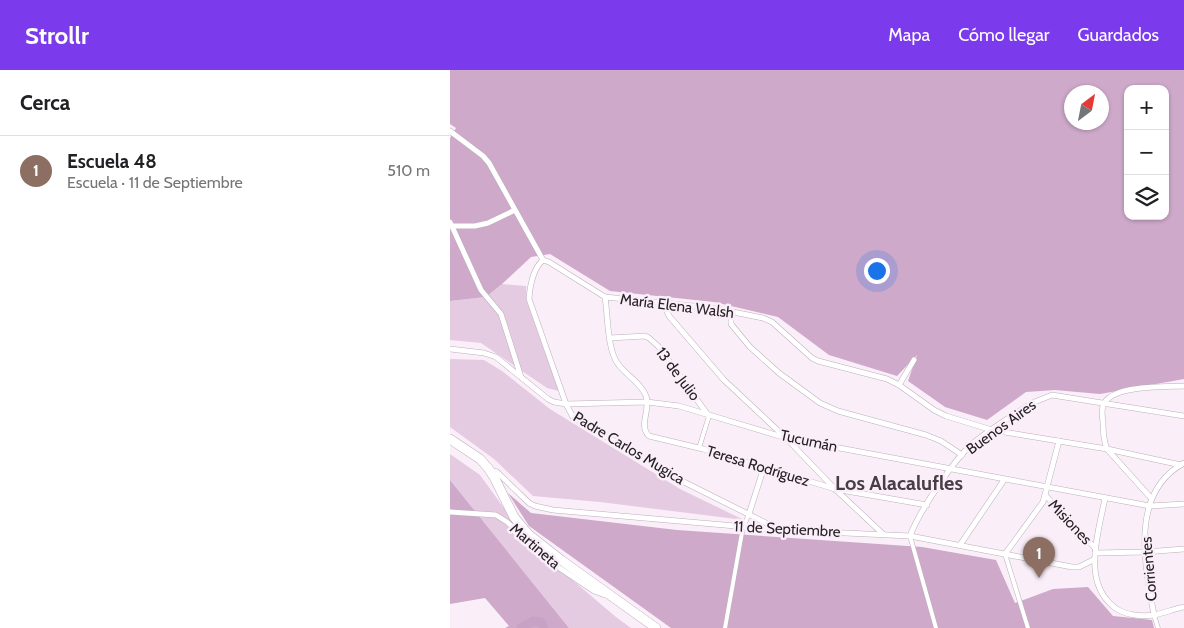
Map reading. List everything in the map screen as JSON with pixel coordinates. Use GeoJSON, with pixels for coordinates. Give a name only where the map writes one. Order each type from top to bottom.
{"type":"FeatureCollection","features":[{"type":"Feature","properties":{"kind":"main road"},"geometry":{"type":"LineString","coordinates":[[450,439],[480,459],[489,469],[508,512],[535,540],[656,628]]}},
{"type":"Feature","properties":{"kind":"street"},"geometry":{"type":"LineString","coordinates":[[450,131],[483,156],[489,163],[543,260]]}},
{"type":"Feature","properties":{"kind":"street"},"geometry":{"type":"LineString","coordinates":[[514,210],[481,225],[451,225],[481,290],[501,314],[521,377]]}},
{"type":"Feature","properties":{"kind":"street","name":"María Elena Walsh"},"geometry":{"type":"LineString","coordinates":[[543,260],[606,297],[663,302],[763,318],[772,322],[804,352],[818,361],[887,379],[899,384]]}},
{"type":"Feature","properties":{"kind":"street","name":"Padre Carlos Mugica"},"geometry":{"type":"LineString","coordinates":[[543,260],[536,269],[529,299],[566,404],[573,417],[665,471],[781,530]]}},
{"type":"Feature","properties":{"kind":"street"},"geometry":{"type":"LineString","coordinates":[[606,297],[614,358],[643,390],[647,402]]}},
{"type":"Feature","properties":{"kind":"street"},"geometry":{"type":"LineString","coordinates":[[663,302],[669,316],[712,366],[835,489],[883,534]]}},
{"type":"Feature","properties":{"kind":"street"},"geometry":{"type":"LineString","coordinates":[[731,312],[731,324],[750,347],[779,373],[820,403],[838,411],[926,435],[941,441],[962,455]]}},
{"type":"Feature","properties":{"kind":"street","name":"13 de Julio"},"geometry":{"type":"LineString","coordinates":[[610,338],[645,336],[659,347],[709,416],[699,448]]}},
{"type":"Feature","properties":{"kind":"street","name":"Tucumán"},"geometry":{"type":"LineString","coordinates":[[450,349],[484,353],[496,357],[548,400],[554,402],[566,404],[647,402],[679,406],[786,438],[1150,506],[1184,504]]}},
{"type":"Feature","properties":{"kind":"street"},"geometry":{"type":"LineString","coordinates":[[914,360],[899,384],[934,410],[946,416],[992,430],[1107,449],[1182,464]]}},
{"type":"Feature","properties":{"kind":"street"},"geometry":{"type":"LineString","coordinates":[[1152,498],[1107,449],[1104,441],[1102,412],[1104,402],[1124,391],[1184,386]]}},
{"type":"Feature","properties":{"kind":"street","name":"Buenos Aires"},"geometry":{"type":"LineString","coordinates":[[910,536],[913,527],[951,469],[972,444],[992,430],[1032,403],[1052,395],[1104,402]]}},
{"type":"Feature","properties":{"kind":"street","name":"Teresa Rodríguez"},"geometry":{"type":"LineString","coordinates":[[647,402],[644,427],[645,432],[649,436],[699,448],[835,489],[927,505]]}},
{"type":"Feature","properties":{"kind":"street"},"geometry":{"type":"LineString","coordinates":[[1104,402],[1184,416]]}},
{"type":"Feature","properties":{"kind":"street"},"geometry":{"type":"LineString","coordinates":[[1028,628],[1005,554],[1043,502],[1059,441]]}},
{"type":"Feature","properties":{"kind":"street","name":"Corrientes"},"geometry":{"type":"LineString","coordinates":[[1158,628],[1154,615],[1145,552],[1145,532],[1152,498],[1162,480],[1182,464]]}},
{"type":"Feature","properties":{"kind":"street"},"geometry":{"type":"LineString","coordinates":[[726,628],[743,527],[764,467]]}},
{"type":"Feature","properties":{"kind":"street","name":"11 de Septiembre"},"geometry":{"type":"LineString","coordinates":[[489,469],[498,472],[529,503],[540,507],[781,530],[910,536],[1072,567],[1079,567],[1095,554]]}},
{"type":"Feature","properties":{"kind":"street"},"geometry":{"type":"LineString","coordinates":[[960,545],[1004,480]]}},
{"type":"Feature","properties":{"kind":"street","name":"Misiones"},"geometry":{"type":"LineString","coordinates":[[1045,495],[1095,554],[1184,549]]}},
{"type":"Feature","properties":{"kind":"street"},"geometry":{"type":"LineString","coordinates":[[1106,498],[1095,554],[1099,589],[1108,602],[1122,612],[1133,615],[1154,615],[1184,607]]}},
{"type":"Feature","properties":{"kind":"street","name":"Martineta"},"geometry":{"type":"LineString","coordinates":[[450,512],[496,515],[507,522],[555,565],[594,590],[614,599]]}},
{"type":"Feature","properties":{"kind":"street"},"geometry":{"type":"LineString","coordinates":[[910,536],[936,628]]}},
{"type":"Feature","properties":{"kind":"shaded area"},"geometry":{"type":"Polygon","coordinates":[[[450,70],[1184,70],[1184,379],[1100,394],[1055,390],[1026,392],[987,420],[945,407],[908,381],[917,355],[897,376],[829,355],[778,317],[714,302],[610,291],[550,254],[531,257],[486,297],[450,301],[450,138],[456,128],[450,124],[450,70]]]}},
{"type":"Feature","properties":{"kind":"shaded area"},"geometry":{"type":"Polygon","coordinates":[[[502,284],[526,286],[527,302],[559,391],[547,388],[481,343],[450,340],[450,301],[486,297],[502,284]]]}},
{"type":"Feature","properties":{"kind":"shaded area"},"geometry":{"type":"Polygon","coordinates":[[[450,359],[484,360],[502,371],[550,409],[680,489],[744,520],[600,502],[533,496],[494,459],[450,427],[450,359]]]}},
{"type":"Feature","properties":{"kind":"shaded area"},"geometry":{"type":"Polygon","coordinates":[[[450,454],[480,475],[530,544],[631,628],[569,628],[450,480],[450,454]]]}},
{"type":"Feature","properties":{"kind":"shaded area"},"geometry":{"type":"Polygon","coordinates":[[[450,480],[569,628],[505,628],[509,626],[485,598],[450,604],[450,480]]]}},
{"type":"Feature","properties":{"kind":"shaded area"},"geometry":{"type":"Polygon","coordinates":[[[508,493],[531,513],[677,530],[922,547],[996,560],[1015,603],[1053,589],[1088,587],[1113,616],[1152,620],[1154,628],[671,628],[529,526],[508,493]]]}},
{"type":"Feature","properties":{"kind":"waterway"},"geometry":{"type":"LineString","coordinates":[[521,628],[533,621],[541,622],[544,628]]}},
{"type":"Feature","properties":{"kind":"place","name":"Escuela 48"},"geometry":{"type":"Point","coordinates":[1039,578]}},
{"type":"Feature","properties":{"kind":"district","name":"Los Alacalufles"},"geometry":{"type":"Point","coordinates":[899,483]}}]}
